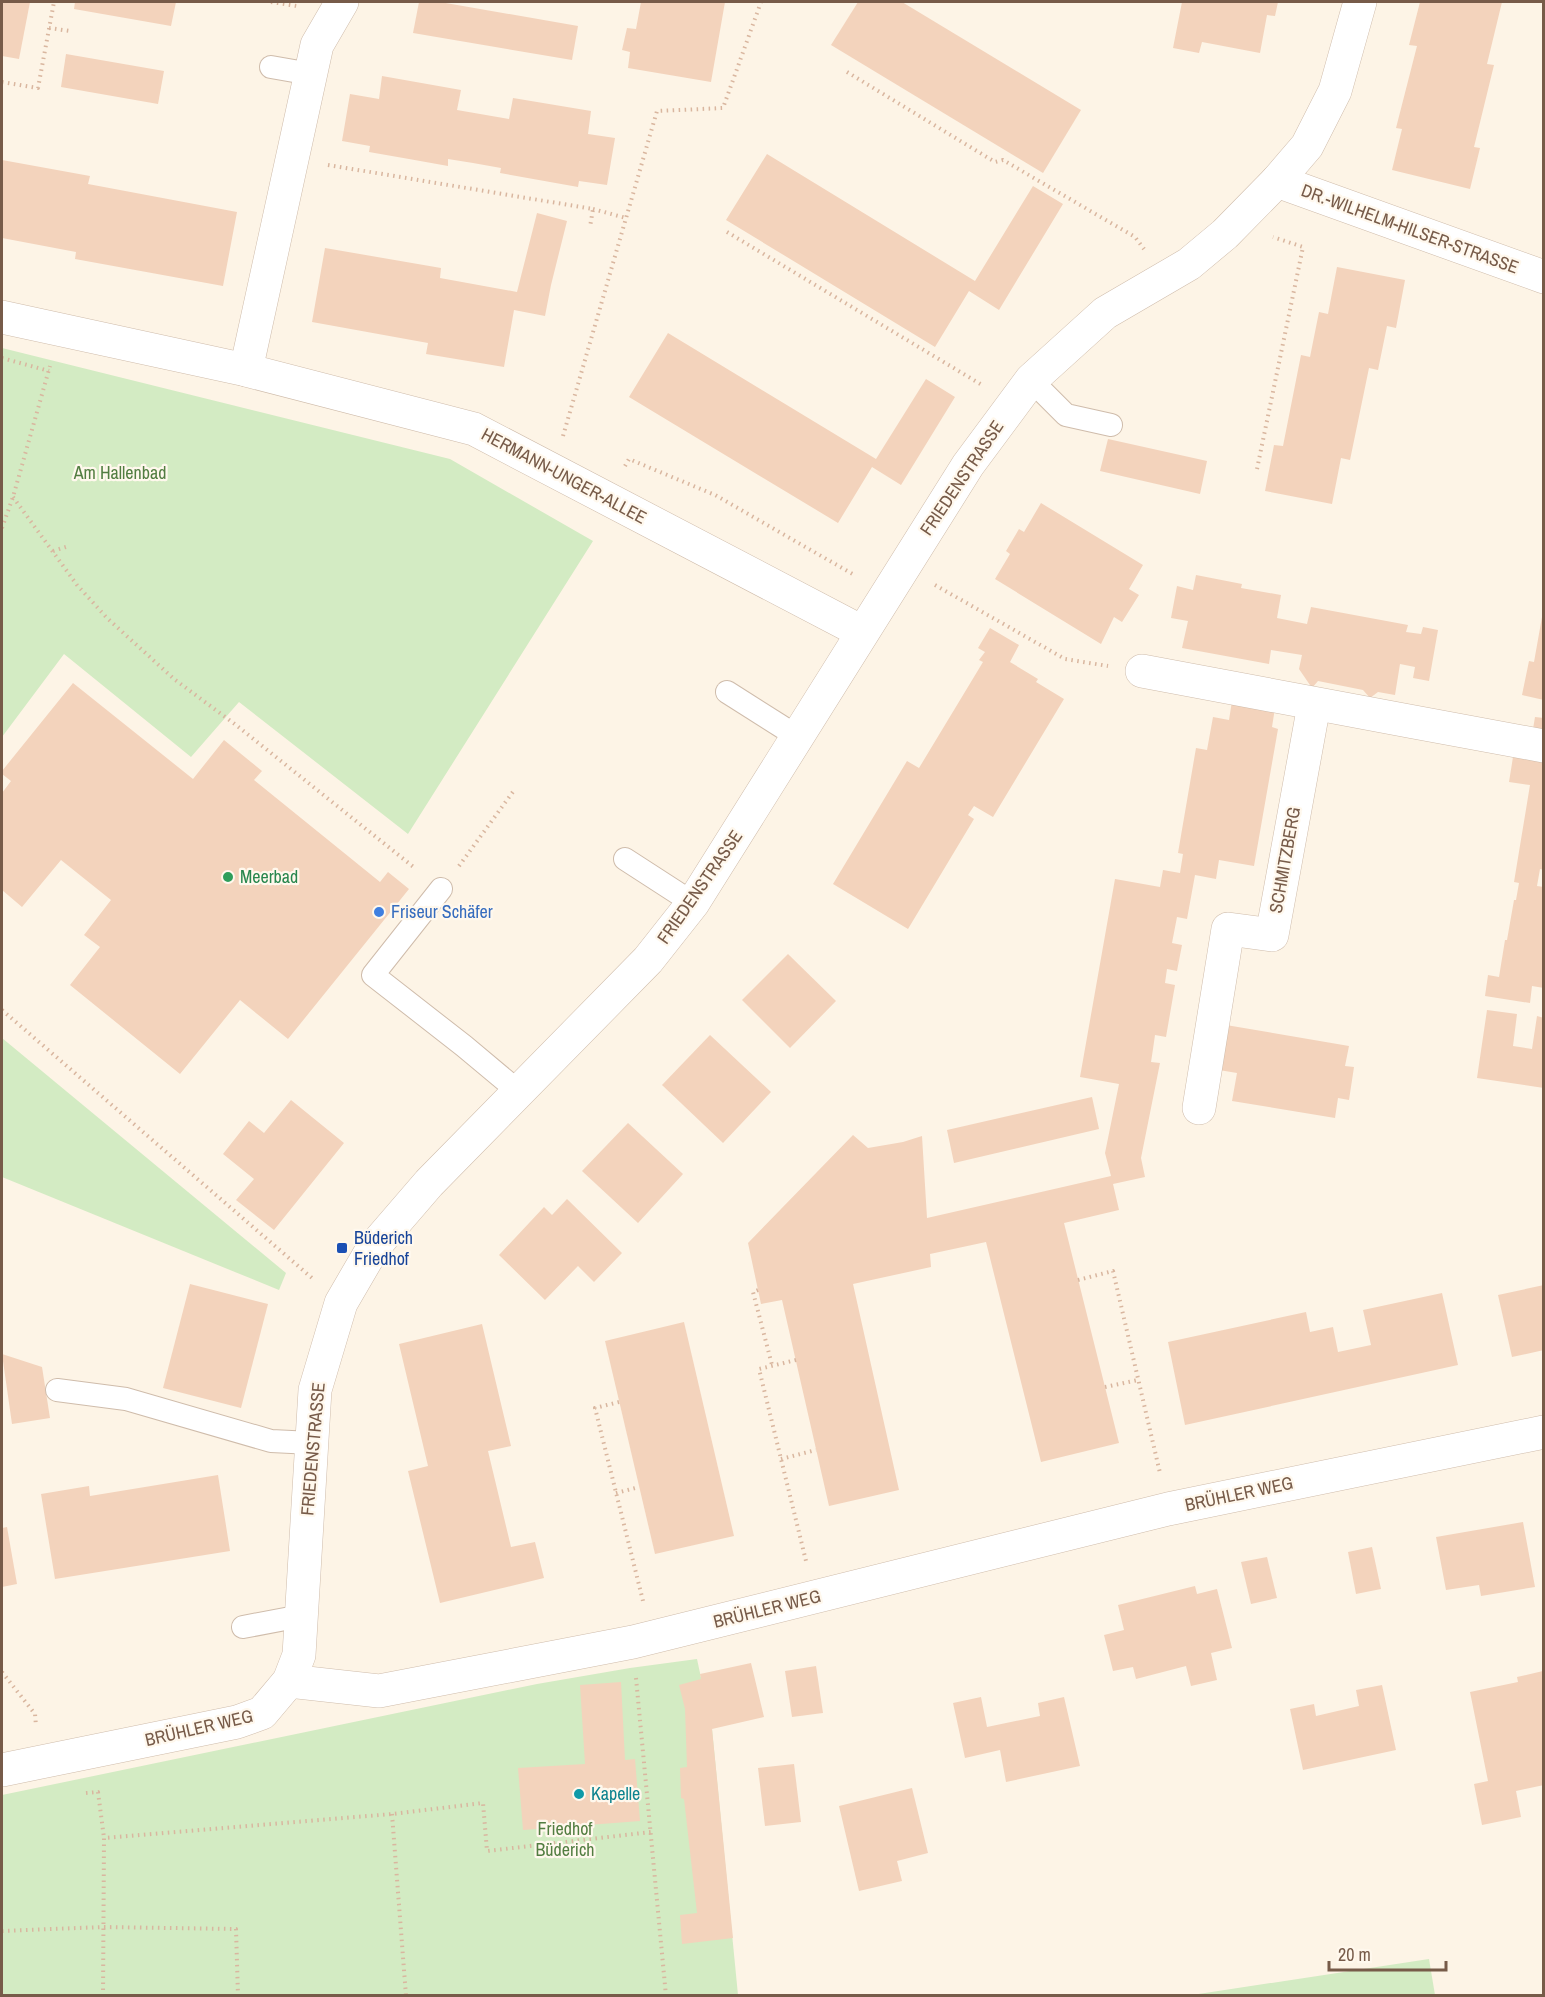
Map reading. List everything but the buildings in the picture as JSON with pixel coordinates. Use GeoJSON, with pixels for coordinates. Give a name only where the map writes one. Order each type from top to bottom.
{"type":"FeatureCollection","features":[{"type":"Feature","properties":{"kind":"street"},"geometry":{"type":"LineString","coordinates":[[246,370],[317,45],[342,2]]}},
{"type":"Feature","properties":{"kind":"street","name":"FRIEDENSTRASSE"},"geometry":{"type":"LineString","coordinates":[[289,1681],[299,1655],[315,1390],[341,1303],[373,1248],[429,1183],[648,960],[693,903],[968,465],[1022,392],[1105,313],[1189,264],[1236,225],[1306,146],[1335,91],[1360,2]]}},
{"type":"Feature","properties":{"kind":"street","name":"DR.-WILHELM-HILSER-STRASSE"},"geometry":{"type":"LineString","coordinates":[[1277,181],[1544,277]]}},
{"type":"Feature","properties":{"kind":"street","name":"HERMANN-UNGER-ALLEE"},"geometry":{"type":"LineString","coordinates":[[2,317],[246,370],[474,429],[862,632]]}},
{"type":"Feature","properties":{"kind":"street"},"geometry":{"type":"LineString","coordinates":[[1142,671],[1314,705],[1544,746]]}},
{"type":"Feature","properties":{"kind":"street","name":"SCHMITZBERG"},"geometry":{"type":"LineString","coordinates":[[1199,1108],[1228,929],[1272,934],[1314,705]]}},
{"type":"Feature","properties":{"kind":"street","name":"BRÜHLER WEG"},"geometry":{"type":"LineString","coordinates":[[2,1770],[237,1722],[262,1713],[289,1681],[379,1691],[642,1639],[1168,1509],[1544,1432]]}},
{"type":"Feature","properties":{"kind":"lane"},"geometry":{"type":"LineString","coordinates":[[271,67],[311,74]]}},
{"type":"Feature","properties":{"kind":"lane"},"geometry":{"type":"LineString","coordinates":[[1022,392],[1065,415],[1111,425]]}},
{"type":"Feature","properties":{"kind":"lane"},"geometry":{"type":"LineString","coordinates":[[727,692],[798,737]]}},
{"type":"Feature","properties":{"kind":"lane"},"geometry":{"type":"LineString","coordinates":[[625,859],[693,903]]}},
{"type":"Feature","properties":{"kind":"lane"},"geometry":{"type":"LineString","coordinates":[[441,889],[373,975],[519,1092]]}},
{"type":"Feature","properties":{"kind":"lane"},"geometry":{"type":"LineString","coordinates":[[57,1390],[126,1399],[270,1441],[312,1443]]}},
{"type":"Feature","properties":{"kind":"lane"},"geometry":{"type":"LineString","coordinates":[[243,1627],[301,1616]]}},
{"type":"Feature","properties":{"kind":"path"},"geometry":{"type":"LineString","coordinates":[[2,82],[38,88],[54,2]]}},
{"type":"Feature","properties":{"kind":"path"},"geometry":{"type":"LineString","coordinates":[[549,468],[559,450],[657,111],[723,108],[760,2]]}},
{"type":"Feature","properties":{"kind":"path"},"geometry":{"type":"LineString","coordinates":[[49,28],[70,32]]}},
{"type":"Feature","properties":{"kind":"path"},"geometry":{"type":"LineString","coordinates":[[847,72],[995,162],[1003,160],[1135,237],[1166,278]]}},
{"type":"Feature","properties":{"kind":"path"},"geometry":{"type":"LineString","coordinates":[[292,159],[593,209],[626,218]]}},
{"type":"Feature","properties":{"kind":"path"},"geometry":{"type":"LineString","coordinates":[[590,227],[593,209]]}},
{"type":"Feature","properties":{"kind":"path"},"geometry":{"type":"LineString","coordinates":[[1236,225],[1303,247],[1257,469]]}},
{"type":"Feature","properties":{"kind":"path"},"geometry":{"type":"LineString","coordinates":[[727,231],[1022,392]]}},
{"type":"Feature","properties":{"kind":"path"},"geometry":{"type":"LineString","coordinates":[[2,528],[60,331]]}},
{"type":"Feature","properties":{"kind":"path"},"geometry":{"type":"LineString","coordinates":[[2,358],[49,371]]}},
{"type":"Feature","properties":{"kind":"path"},"geometry":{"type":"LineString","coordinates":[[608,499],[629,459],[715,495],[1065,659],[1142,671]]}},
{"type":"Feature","properties":{"kind":"path"},"geometry":{"type":"LineString","coordinates":[[13,497],[77,585],[107,618],[174,679],[236,725],[441,889],[515,789]]}},
{"type":"Feature","properties":{"kind":"path"},"geometry":{"type":"LineString","coordinates":[[53,551],[69,546]]}},
{"type":"Feature","properties":{"kind":"path"},"geometry":{"type":"LineString","coordinates":[[2,1010],[341,1303]]}},
{"type":"Feature","properties":{"kind":"path"},"geometry":{"type":"LineString","coordinates":[[1078,1280],[1113,1271],[1168,1509]]}},
{"type":"Feature","properties":{"kind":"path"},"geometry":{"type":"LineString","coordinates":[[758,1290],[753,1292],[772,1365]]}},
{"type":"Feature","properties":{"kind":"path"},"geometry":{"type":"LineString","coordinates":[[796,1360],[759,1369],[815,1597]]}},
{"type":"Feature","properties":{"kind":"path"},"geometry":{"type":"LineString","coordinates":[[1105,1387],[1138,1380]]}},
{"type":"Feature","properties":{"kind":"path"},"geometry":{"type":"LineString","coordinates":[[620,1402],[595,1408],[616,1493],[642,1639],[651,1832],[666,1995]]}},
{"type":"Feature","properties":{"kind":"path"},"geometry":{"type":"LineString","coordinates":[[781,1459],[816,1450]]}},
{"type":"Feature","properties":{"kind":"path"},"geometry":{"type":"LineString","coordinates":[[616,1493],[639,1487]]}},
{"type":"Feature","properties":{"kind":"path"},"geometry":{"type":"LineString","coordinates":[[2,1672],[34,1714],[42,1763]]}},
{"type":"Feature","properties":{"kind":"path"},"geometry":{"type":"LineString","coordinates":[[78,1794],[98,1792],[104,1838],[103,1995]]}},
{"type":"Feature","properties":{"kind":"path"},"geometry":{"type":"LineString","coordinates":[[104,1838],[392,1814],[483,1803],[487,1851],[651,1832]]}},
{"type":"Feature","properties":{"kind":"path"},"geometry":{"type":"LineString","coordinates":[[392,1814],[405,1995]]}},
{"type":"Feature","properties":{"kind":"path"},"geometry":{"type":"LineString","coordinates":[[2,1931],[104,1927],[236,1929],[238,1995]]}},
{"type":"Feature","properties":{"kind":"green space","name":"Am Hallenbad"},"geometry":{"type":"Polygon","coordinates":[[[2,348],[450,459],[593,541],[408,834],[239,702],[191,757],[64,654],[2,737],[2,348]]]}},
{"type":"Feature","properties":{"kind":"green space"},"geometry":{"type":"Polygon","coordinates":[[[2,1038],[286,1273],[279,1290],[2,1177],[2,1038]]]}},
{"type":"Feature","properties":{"kind":"green space","name":"Friedhof Büderich"},"geometry":{"type":"Polygon","coordinates":[[[697,1659],[712,1729],[738,1995],[2,1995],[2,1795],[537,1684],[697,1659]]]}},
{"type":"Feature","properties":{"kind":"green space"},"geometry":{"type":"Polygon","coordinates":[[[1429,1959],[1435,1995],[1192,1995],[1429,1959]]]}},
{"type":"Feature","properties":{"kind":"place","name":"Meerbad"},"geometry":{"type":"Point","coordinates":[228,877]}},
{"type":"Feature","properties":{"kind":"place","name":"Friseur Schäfer"},"geometry":{"type":"Point","coordinates":[379,912]}},
{"type":"Feature","properties":{"kind":"place","name":"Büderich Friedhof"},"geometry":{"type":"Point","coordinates":[342,1248]}},
{"type":"Feature","properties":{"kind":"place","name":"Kapelle"},"geometry":{"type":"Point","coordinates":[579,1794]}}]}
